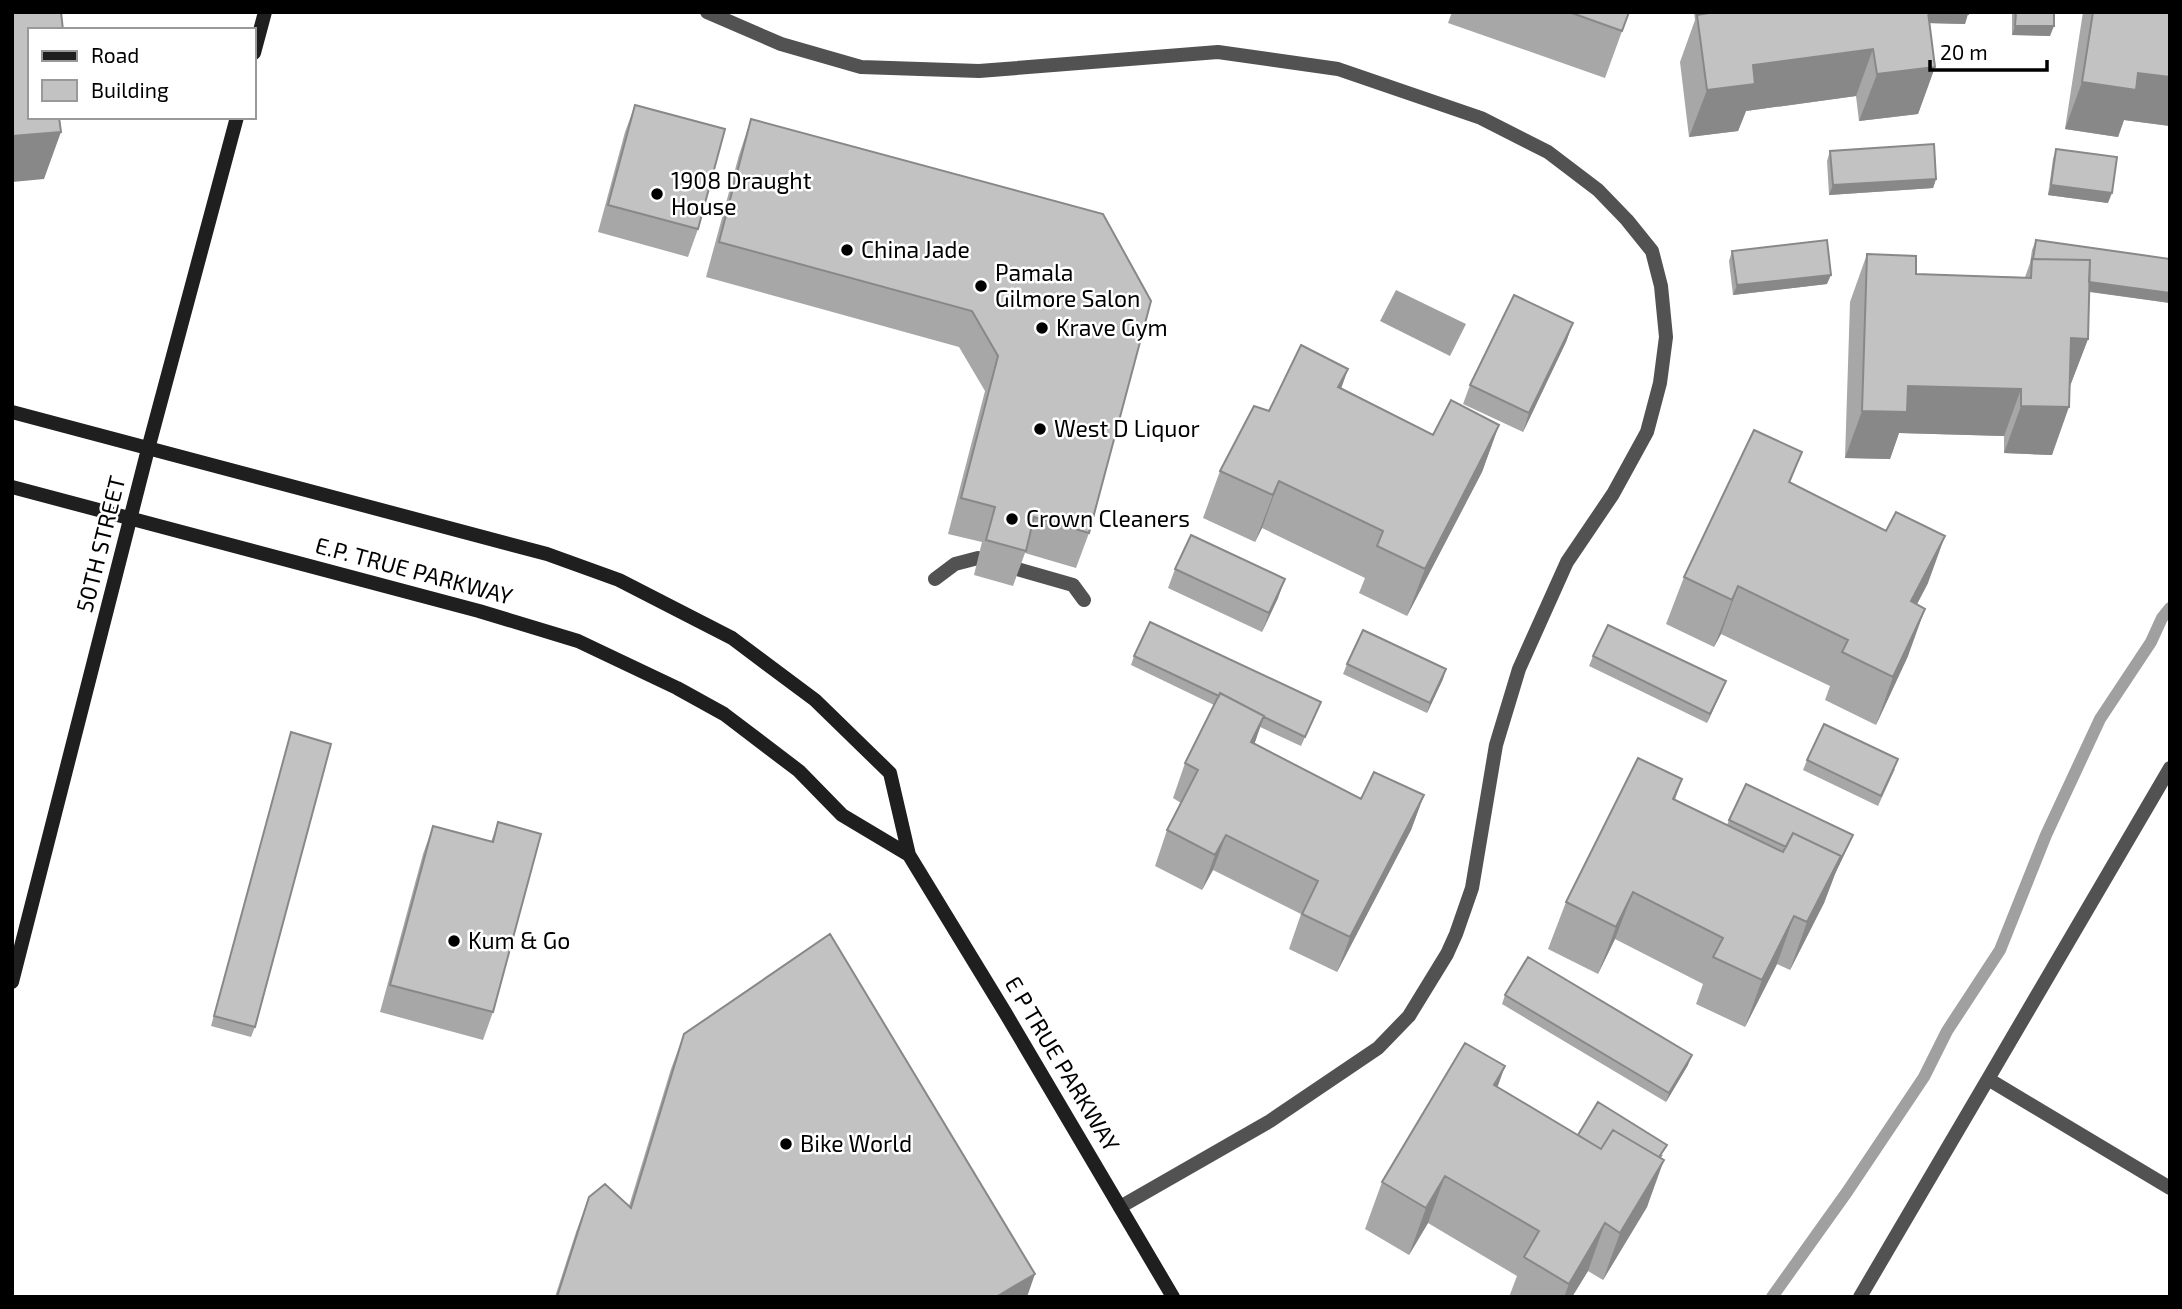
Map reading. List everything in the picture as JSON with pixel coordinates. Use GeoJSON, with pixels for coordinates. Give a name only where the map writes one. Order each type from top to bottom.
{"type":"FeatureCollection","features":[{"type":"Feature","properties":{"kind":"main road"},"geometry":{"type":"LineString","coordinates":[[256,46],[265,12]]}},
{"type":"Feature","properties":{"kind":"main road","name":"50TH STREET"},"geometry":{"type":"LineString","coordinates":[[12,982],[148,449],[236,119]]}},
{"type":"Feature","properties":{"kind":"main road"},"geometry":{"type":"LineString","coordinates":[[12,412],[148,449]]}},
{"type":"Feature","properties":{"kind":"main road","name":"E P TRUE PARKWAY"},"geometry":{"type":"LineString","coordinates":[[148,449],[547,554],[620,580],[732,638],[816,700],[890,772],[909,855],[1173,1297]]}},
{"type":"Feature","properties":{"kind":"main road"},"geometry":{"type":"LineString","coordinates":[[12,487],[131,518]]}},
{"type":"Feature","properties":{"kind":"main road","name":"E.P. TRUE PARKWAY"},"geometry":{"type":"LineString","coordinates":[[131,518],[479,611],[578,641],[677,688]]}},
{"type":"Feature","properties":{"kind":"main road","name":"E P TRUE PARKWAY"},"geometry":{"type":"LineString","coordinates":[[677,688],[723,714],[799,771],[842,815],[909,855]]}},
{"type":"Feature","properties":{"kind":"lane"},"geometry":{"type":"LineString","coordinates":[[707,12],[781,44],[861,67],[979,71],[1218,52],[1338,69],[1481,118],[1548,152],[1598,190],[1652,251],[1661,286],[1666,337],[1660,383],[1647,432],[1613,494],[1567,562],[1519,670],[1496,745],[1472,888],[1457,934],[1447,954],[1409,1016],[1378,1048],[1270,1121],[1120,1207]]}},
{"type":"Feature","properties":{"kind":"lane"},"geometry":{"type":"LineString","coordinates":[[935,579],[955,564],[978,558]]}},
{"type":"Feature","properties":{"kind":"lane"},"geometry":{"type":"LineString","coordinates":[[1017,569],[1073,585],[1084,600]]}},
{"type":"Feature","properties":{"kind":"lane"},"geometry":{"type":"LineString","coordinates":[[1860,1297],[2170,768]]}},
{"type":"Feature","properties":{"kind":"lane"},"geometry":{"type":"LineString","coordinates":[[1988,1079],[2170,1188]]}},
{"type":"Feature","properties":{"kind":"shaded area"},"geometry":{"type":"Polygon","coordinates":[[[1396,290],[1466,324],[1450,356],[1380,321],[1396,290]]]}},
{"type":"Feature","properties":{"kind":"building"},"geometry":{"type":"Polygon","coordinates":[[[12,12],[61,12],[63,28],[28,28],[28,119],[59,119],[61,132],[12,136],[12,12]]]}},
{"type":"Feature","properties":{"kind":"building"},"geometry":{"type":"Polygon","coordinates":[[[1569,12],[1629,12],[1622,31],[1569,12]]]}},
{"type":"Feature","properties":{"kind":"building"},"geometry":{"type":"Polygon","coordinates":[[[1714,12],[1928,12],[1935,67],[1877,74],[1873,49],[1753,65],[1755,84],[1707,90],[1697,15],[1714,12]]]}},
{"type":"Feature","properties":{"kind":"building"},"geometry":{"type":"Polygon","coordinates":[[[1968,12],[1968,14],[1928,13],[1968,12]]]}},
{"type":"Feature","properties":{"kind":"building"},"geometry":{"type":"Polygon","coordinates":[[[2016,12],[2054,12],[2054,26],[2015,26],[2016,12]]]}},
{"type":"Feature","properties":{"kind":"building"},"geometry":{"type":"Polygon","coordinates":[[[2093,12],[2170,12],[2170,77],[2138,73],[2136,90],[2082,82],[2093,12]]]}},
{"type":"Feature","properties":{"kind":"building","name":"1908 Draught House"},"geometry":{"type":"Polygon","coordinates":[[[635,105],[725,129],[698,229],[608,205],[635,105]]]}},
{"type":"Feature","properties":{"kind":"building"},"geometry":{"type":"Polygon","coordinates":[[[751,119],[1103,214],[1151,301],[1089,533],[1034,517],[1026,551],[986,540],[995,507],[961,498],[998,356],[972,311],[719,242],[751,119]]]}},
{"type":"Feature","properties":{"kind":"building"},"geometry":{"type":"Polygon","coordinates":[[[1934,144],[1936,179],[1833,185],[1830,151],[1934,144]]]}},
{"type":"Feature","properties":{"kind":"building"},"geometry":{"type":"Polygon","coordinates":[[[2056,149],[2117,157],[2112,193],[2051,185],[2056,149]]]}},
{"type":"Feature","properties":{"kind":"building"},"geometry":{"type":"Polygon","coordinates":[[[1827,240],[1831,275],[1737,285],[1732,251],[1827,240]]]}},
{"type":"Feature","properties":{"kind":"building"},"geometry":{"type":"Polygon","coordinates":[[[2036,240],[2170,259],[2170,293],[2089,282],[2090,260],[2033,259],[2036,240]]]}},
{"type":"Feature","properties":{"kind":"building"},"geometry":{"type":"Polygon","coordinates":[[[1867,254],[1916,256],[1916,274],[2031,278],[2032,259],[2090,260],[2088,339],[2071,338],[2069,407],[2021,406],[2021,389],[1908,386],[1907,412],[1862,411],[1867,254]]]}},
{"type":"Feature","properties":{"kind":"building"},"geometry":{"type":"Polygon","coordinates":[[[1514,295],[1573,323],[1529,413],[1470,385],[1514,295]]]}},
{"type":"Feature","properties":{"kind":"building"},"geometry":{"type":"Polygon","coordinates":[[[1301,345],[1348,369],[1338,387],[1433,435],[1451,400],[1499,425],[1425,569],[1377,546],[1383,531],[1279,481],[1273,495],[1220,471],[1254,406],[1269,411],[1301,345]]]}},
{"type":"Feature","properties":{"kind":"building"},"geometry":{"type":"Polygon","coordinates":[[[1754,430],[1802,452],[1789,482],[1886,531],[1896,512],[1945,536],[1911,601],[1925,609],[1893,677],[1842,652],[1848,640],[1738,586],[1732,600],[1684,577],[1754,430]]]}},
{"type":"Feature","properties":{"kind":"building"},"geometry":{"type":"Polygon","coordinates":[[[1191,535],[1285,579],[1269,613],[1175,569],[1191,535]]]}},
{"type":"Feature","properties":{"kind":"building"},"geometry":{"type":"Polygon","coordinates":[[[1150,622],[1321,702],[1305,737],[1220,693],[1219,696],[1134,656],[1150,622]]]}},
{"type":"Feature","properties":{"kind":"building"},"geometry":{"type":"Polygon","coordinates":[[[1608,625],[1726,681],[1710,714],[1593,656],[1608,625]]]}},
{"type":"Feature","properties":{"kind":"building"},"geometry":{"type":"Polygon","coordinates":[[[1363,630],[1446,669],[1430,703],[1347,664],[1363,630]]]}},
{"type":"Feature","properties":{"kind":"building"},"geometry":{"type":"Polygon","coordinates":[[[1220,693],[1264,716],[1251,742],[1361,799],[1374,772],[1424,795],[1350,937],[1302,914],[1318,881],[1226,835],[1215,855],[1167,830],[1198,770],[1185,763],[1220,693]]]}},
{"type":"Feature","properties":{"kind":"building"},"geometry":{"type":"Polygon","coordinates":[[[1824,724],[1898,759],[1881,796],[1807,760],[1824,724]]]}},
{"type":"Feature","properties":{"kind":"building"},"geometry":{"type":"Polygon","coordinates":[[[291,732],[331,744],[255,1027],[214,1016],[291,732]]]}},
{"type":"Feature","properties":{"kind":"building"},"geometry":{"type":"Polygon","coordinates":[[[1638,758],[1682,779],[1673,799],[1783,852],[1793,833],[1841,856],[1807,922],[1794,916],[1762,980],[1713,957],[1723,938],[1633,892],[1616,927],[1566,902],[1638,758]]]}},
{"type":"Feature","properties":{"kind":"building"},"geometry":{"type":"Polygon","coordinates":[[[1746,784],[1853,835],[1838,865],[1841,856],[1793,833],[1786,847],[1729,820],[1746,784]]]}},
{"type":"Feature","properties":{"kind":"building","name":"Kum & Go"},"geometry":{"type":"Polygon","coordinates":[[[498,822],[541,834],[493,1012],[390,985],[433,826],[493,842],[498,822]]]}},
{"type":"Feature","properties":{"kind":"building","name":"Bike World"},"geometry":{"type":"Polygon","coordinates":[[[830,934],[1035,1274],[996,1297],[557,1297],[589,1197],[605,1184],[631,1208],[684,1034],[830,934]]]}},
{"type":"Feature","properties":{"kind":"building"},"geometry":{"type":"Polygon","coordinates":[[[1528,957],[1692,1055],[1669,1093],[1505,995],[1528,957]]]}},
{"type":"Feature","properties":{"kind":"building"},"geometry":{"type":"Polygon","coordinates":[[[1465,1043],[1505,1066],[1494,1085],[1601,1149],[1613,1130],[1664,1160],[1620,1233],[1605,1223],[1569,1284],[1524,1257],[1539,1231],[1445,1176],[1426,1208],[1382,1182],[1465,1043]]]}},
{"type":"Feature","properties":{"kind":"building"},"geometry":{"type":"Polygon","coordinates":[[[1598,1102],[1667,1145],[1659,1157],[1613,1130],[1601,1149],[1578,1135],[1598,1102]]]}},
{"type":"Feature","properties":{"kind":"waterway"},"geometry":{"type":"LineString","coordinates":[[1772,1297],[1924,1077],[1947,1031],[2000,950],[2046,835],[2100,719],[2170,608]]}},
{"type":"Feature","properties":{"kind":"place","name":"1908 Draught House"},"geometry":{"type":"Point","coordinates":[657,194]}},
{"type":"Feature","properties":{"kind":"place","name":"China Jade"},"geometry":{"type":"Point","coordinates":[847,250]}},
{"type":"Feature","properties":{"kind":"place","name":"Pamala Gilmore Salon"},"geometry":{"type":"Point","coordinates":[981,286]}},
{"type":"Feature","properties":{"kind":"place","name":"Krave Gym"},"geometry":{"type":"Point","coordinates":[1042,328]}},
{"type":"Feature","properties":{"kind":"place","name":"West D Liquor"},"geometry":{"type":"Point","coordinates":[1040,429]}},
{"type":"Feature","properties":{"kind":"place","name":"Crown Cleaners"},"geometry":{"type":"Point","coordinates":[1012,519]}},
{"type":"Feature","properties":{"kind":"place","name":"Kum & Go"},"geometry":{"type":"Point","coordinates":[454,941]}},
{"type":"Feature","properties":{"kind":"place","name":"Bike World"},"geometry":{"type":"Point","coordinates":[786,1144]}}]}
